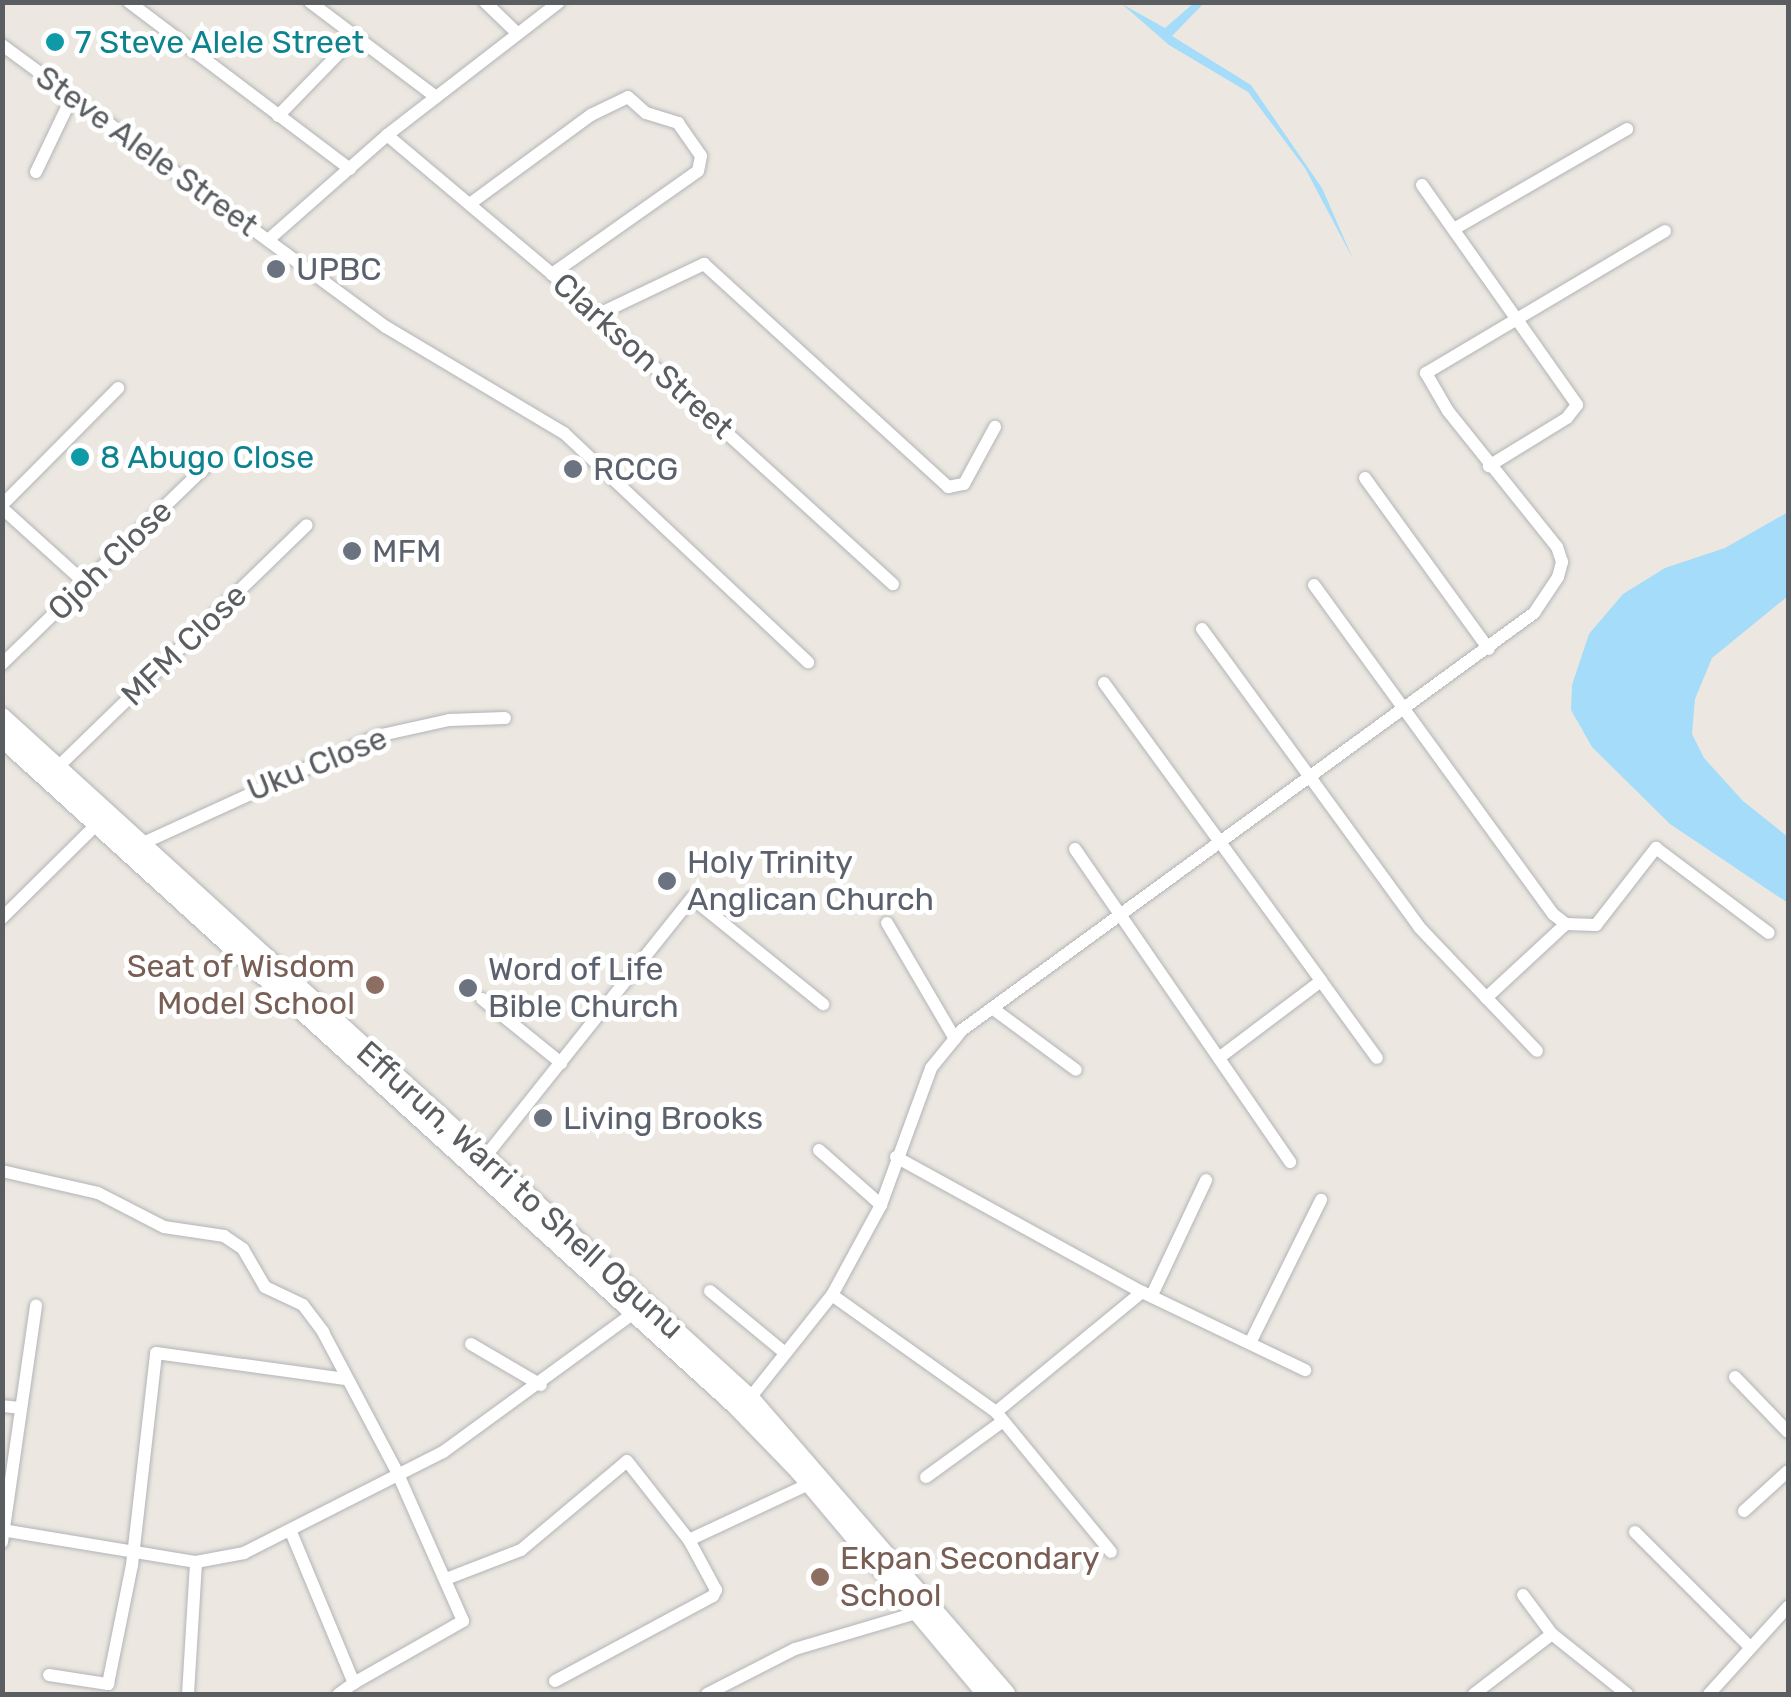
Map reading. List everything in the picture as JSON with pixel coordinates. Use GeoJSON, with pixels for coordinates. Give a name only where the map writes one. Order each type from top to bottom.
{"type":"FeatureCollection","features":[{"type":"Feature","properties":{"kind":"main road","name":"Effurun, Warri to Shell Ogunu"},"geometry":{"type":"LineString","coordinates":[[2,717],[60,765],[139,845],[632,1314],[735,1405],[809,1484],[986,1694]]}},
{"type":"Feature","properties":{"kind":"main road","name":"Effurun, Warri to Shell Ogunu"},"geometry":{"type":"LineString","coordinates":[[2,738],[441,1131],[486,1158],[750,1398],[1006,1694]]}},
{"type":"Feature","properties":{"kind":"street"},"geometry":{"type":"LineString","coordinates":[[129,2],[350,168]]}},
{"type":"Feature","properties":{"kind":"street"},"geometry":{"type":"LineString","coordinates":[[310,2],[436,97]]}},
{"type":"Feature","properties":{"kind":"street"},"geometry":{"type":"LineString","coordinates":[[485,2],[517,32]]}},
{"type":"Feature","properties":{"kind":"street"},"geometry":{"type":"LineString","coordinates":[[268,240],[387,136],[559,2]]}},
{"type":"Feature","properties":{"kind":"street","name":"Steve Alele Street"},"geometry":{"type":"LineString","coordinates":[[2,45],[437,362],[564,433],[808,662]]}},
{"type":"Feature","properties":{"kind":"street"},"geometry":{"type":"LineString","coordinates":[[278,116],[345,46]]}},
{"type":"Feature","properties":{"kind":"street"},"geometry":{"type":"LineString","coordinates":[[36,172],[72,96]]}},
{"type":"Feature","properties":{"kind":"street"},"geometry":{"type":"LineString","coordinates":[[471,203],[590,115],[628,97],[646,113],[678,122],[701,156],[698,171],[552,274]]}},
{"type":"Feature","properties":{"kind":"street"},"geometry":{"type":"LineString","coordinates":[[1454,229],[1628,129]]}},
{"type":"Feature","properties":{"kind":"street","name":"Clarkson Street"},"geometry":{"type":"LineString","coordinates":[[387,136],[552,274],[894,584]]}},
{"type":"Feature","properties":{"kind":"street"},"geometry":{"type":"LineString","coordinates":[[1422,185],[1516,315],[1576,410],[1489,466]]}},
{"type":"Feature","properties":{"kind":"street"},"geometry":{"type":"LineString","coordinates":[[750,1398],[832,1295],[881,1205],[930,1068],[954,1039],[1534,614],[1562,562],[1425,378],[1431,365],[1665,230]]}},
{"type":"Feature","properties":{"kind":"street"},"geometry":{"type":"LineString","coordinates":[[598,315],[704,264],[948,487],[964,484],[995,427]]}},
{"type":"Feature","properties":{"kind":"street"},"geometry":{"type":"LineString","coordinates":[[86,584],[2,507],[118,388]]}},
{"type":"Feature","properties":{"kind":"street","name":"Ojoh Close"},"geometry":{"type":"LineString","coordinates":[[2,664],[217,456]]}},
{"type":"Feature","properties":{"kind":"street"},"geometry":{"type":"LineString","coordinates":[[1366,478],[1489,649]]}},
{"type":"Feature","properties":{"kind":"street","name":"MFM Close"},"geometry":{"type":"LineString","coordinates":[[60,765],[307,525]]}},
{"type":"Feature","properties":{"kind":"street"},"geometry":{"type":"LineString","coordinates":[[1314,585],[1494,838],[1566,924],[1596,926],[1656,848],[1770,933]]}},
{"type":"Feature","properties":{"kind":"street"},"geometry":{"type":"LineString","coordinates":[[1202,630],[1419,927],[1537,1051]]}},
{"type":"Feature","properties":{"kind":"street"},"geometry":{"type":"LineString","coordinates":[[1104,683],[1377,1058]]}},
{"type":"Feature","properties":{"kind":"street","name":"Uku Close"},"geometry":{"type":"LineString","coordinates":[[139,845],[377,736],[449,720],[505,718]]}},
{"type":"Feature","properties":{"kind":"street"},"geometry":{"type":"LineString","coordinates":[[2,918],[97,824]]}},
{"type":"Feature","properties":{"kind":"street"},"geometry":{"type":"LineString","coordinates":[[1075,849],[1290,1162]]}},
{"type":"Feature","properties":{"kind":"street"},"geometry":{"type":"LineString","coordinates":[[486,1158],[692,898],[823,1004]]}},
{"type":"Feature","properties":{"kind":"street"},"geometry":{"type":"LineString","coordinates":[[887,923],[954,1039]]}},
{"type":"Feature","properties":{"kind":"street"},"geometry":{"type":"LineString","coordinates":[[1486,998],[1566,924]]}},
{"type":"Feature","properties":{"kind":"street"},"geometry":{"type":"LineString","coordinates":[[1219,1058],[1322,981]]}},
{"type":"Feature","properties":{"kind":"street"},"geometry":{"type":"LineString","coordinates":[[482,998],[561,1063]]}},
{"type":"Feature","properties":{"kind":"street"},"geometry":{"type":"LineString","coordinates":[[992,1008],[1076,1070]]}},
{"type":"Feature","properties":{"kind":"street"},"geometry":{"type":"LineString","coordinates":[[820,1150],[881,1205]]}},
{"type":"Feature","properties":{"kind":"street"},"geometry":{"type":"LineString","coordinates":[[896,1157],[1147,1294],[1305,1370]]}},
{"type":"Feature","properties":{"kind":"street"},"geometry":{"type":"LineString","coordinates":[[2,1171],[98,1193],[164,1227],[233,1241],[265,1286],[304,1305],[396,1472],[463,1621],[340,1694]]}},
{"type":"Feature","properties":{"kind":"street"},"geometry":{"type":"LineString","coordinates":[[926,1477],[1147,1294],[1206,1180]]}},
{"type":"Feature","properties":{"kind":"street"},"geometry":{"type":"LineString","coordinates":[[1250,1343],[1320,1200]]}},
{"type":"Feature","properties":{"kind":"street"},"geometry":{"type":"LineString","coordinates":[[710,1291],[785,1353]]}},
{"type":"Feature","properties":{"kind":"street"},"geometry":{"type":"LineString","coordinates":[[832,1295],[1000,1416],[1111,1552]]}},
{"type":"Feature","properties":{"kind":"street"},"geometry":{"type":"LineString","coordinates":[[36,1305],[3,1534],[128,1549],[196,1562],[244,1553],[292,1532],[396,1472],[442,1452],[541,1385],[632,1314]]}},
{"type":"Feature","properties":{"kind":"street"},"geometry":{"type":"LineString","coordinates":[[470,1344],[541,1385]]}},
{"type":"Feature","properties":{"kind":"street"},"geometry":{"type":"LineString","coordinates":[[49,1675],[108,1684],[132,1565],[128,1549],[156,1353],[348,1379]]}},
{"type":"Feature","properties":{"kind":"street"},"geometry":{"type":"LineString","coordinates":[[1735,1376],[1788,1432]]}},
{"type":"Feature","properties":{"kind":"street"},"geometry":{"type":"LineString","coordinates":[[2,1406],[21,1408]]}},
{"type":"Feature","properties":{"kind":"street"},"geometry":{"type":"LineString","coordinates":[[446,1579],[521,1550],[627,1461],[689,1540],[716,1590],[713,1596],[555,1681]]}},
{"type":"Feature","properties":{"kind":"street"},"geometry":{"type":"LineString","coordinates":[[1744,1512],[1788,1471]]}},
{"type":"Feature","properties":{"kind":"street"},"geometry":{"type":"LineString","coordinates":[[689,1540],[809,1484]]}},
{"type":"Feature","properties":{"kind":"street"},"geometry":{"type":"LineString","coordinates":[[292,1532],[354,1684]]}},
{"type":"Feature","properties":{"kind":"street"},"geometry":{"type":"LineString","coordinates":[[1635,1532],[1750,1647]]}},
{"type":"Feature","properties":{"kind":"street"},"geometry":{"type":"LineString","coordinates":[[188,1694],[196,1562]]}},
{"type":"Feature","properties":{"kind":"street"},"geometry":{"type":"LineString","coordinates":[[1523,1595],[1552,1634],[1626,1694]]}},
{"type":"Feature","properties":{"kind":"street"},"geometry":{"type":"LineString","coordinates":[[1709,1694],[1788,1606]]}},
{"type":"Feature","properties":{"kind":"street"},"geometry":{"type":"LineString","coordinates":[[707,1694],[795,1649],[920,1612]]}},
{"type":"Feature","properties":{"kind":"street"},"geometry":{"type":"LineString","coordinates":[[1474,1694],[1552,1634]]}},
{"type":"Feature","properties":{"kind":"water"},"geometry":{"type":"Polygon","coordinates":[[[1195,2],[1204,3],[1172,36],[1251,85],[1322,188],[1353,259],[1305,168],[1248,92],[1169,45],[1122,4],[1165,28],[1195,2]]]}},
{"type":"Feature","properties":{"kind":"water"},"geometry":{"type":"Polygon","coordinates":[[[1788,512],[1788,596],[1712,658],[1695,699],[1692,734],[1704,758],[1743,801],[1788,837],[1788,903],[1670,824],[1592,747],[1571,710],[1572,685],[1589,634],[1623,594],[1665,568],[1725,548],[1788,512]]]}},
{"type":"Feature","properties":{"kind":"place","name":"7 Steve Alele Street"},"geometry":{"type":"Point","coordinates":[55,42]}},
{"type":"Feature","properties":{"kind":"place","name":"UPBC"},"geometry":{"type":"Point","coordinates":[276,269]}},
{"type":"Feature","properties":{"kind":"place","name":"8 Abugo Close"},"geometry":{"type":"Point","coordinates":[80,457]}},
{"type":"Feature","properties":{"kind":"place","name":"RCCG"},"geometry":{"type":"Point","coordinates":[573,469]}},
{"type":"Feature","properties":{"kind":"place","name":"MFM"},"geometry":{"type":"Point","coordinates":[352,551]}},
{"type":"Feature","properties":{"kind":"place","name":"Holy Trinity Anglican Church"},"geometry":{"type":"Point","coordinates":[667,881]}},
{"type":"Feature","properties":{"kind":"place","name":"Seat of Wisdom Model School"},"geometry":{"type":"Point","coordinates":[375,985]}},
{"type":"Feature","properties":{"kind":"place","name":"Word of Life Bible Church"},"geometry":{"type":"Point","coordinates":[468,988]}},
{"type":"Feature","properties":{"kind":"place","name":"Living Brooks"},"geometry":{"type":"Point","coordinates":[543,1118]}},
{"type":"Feature","properties":{"kind":"place","name":"Ekpan Secondary School"},"geometry":{"type":"Point","coordinates":[820,1577]}}]}
